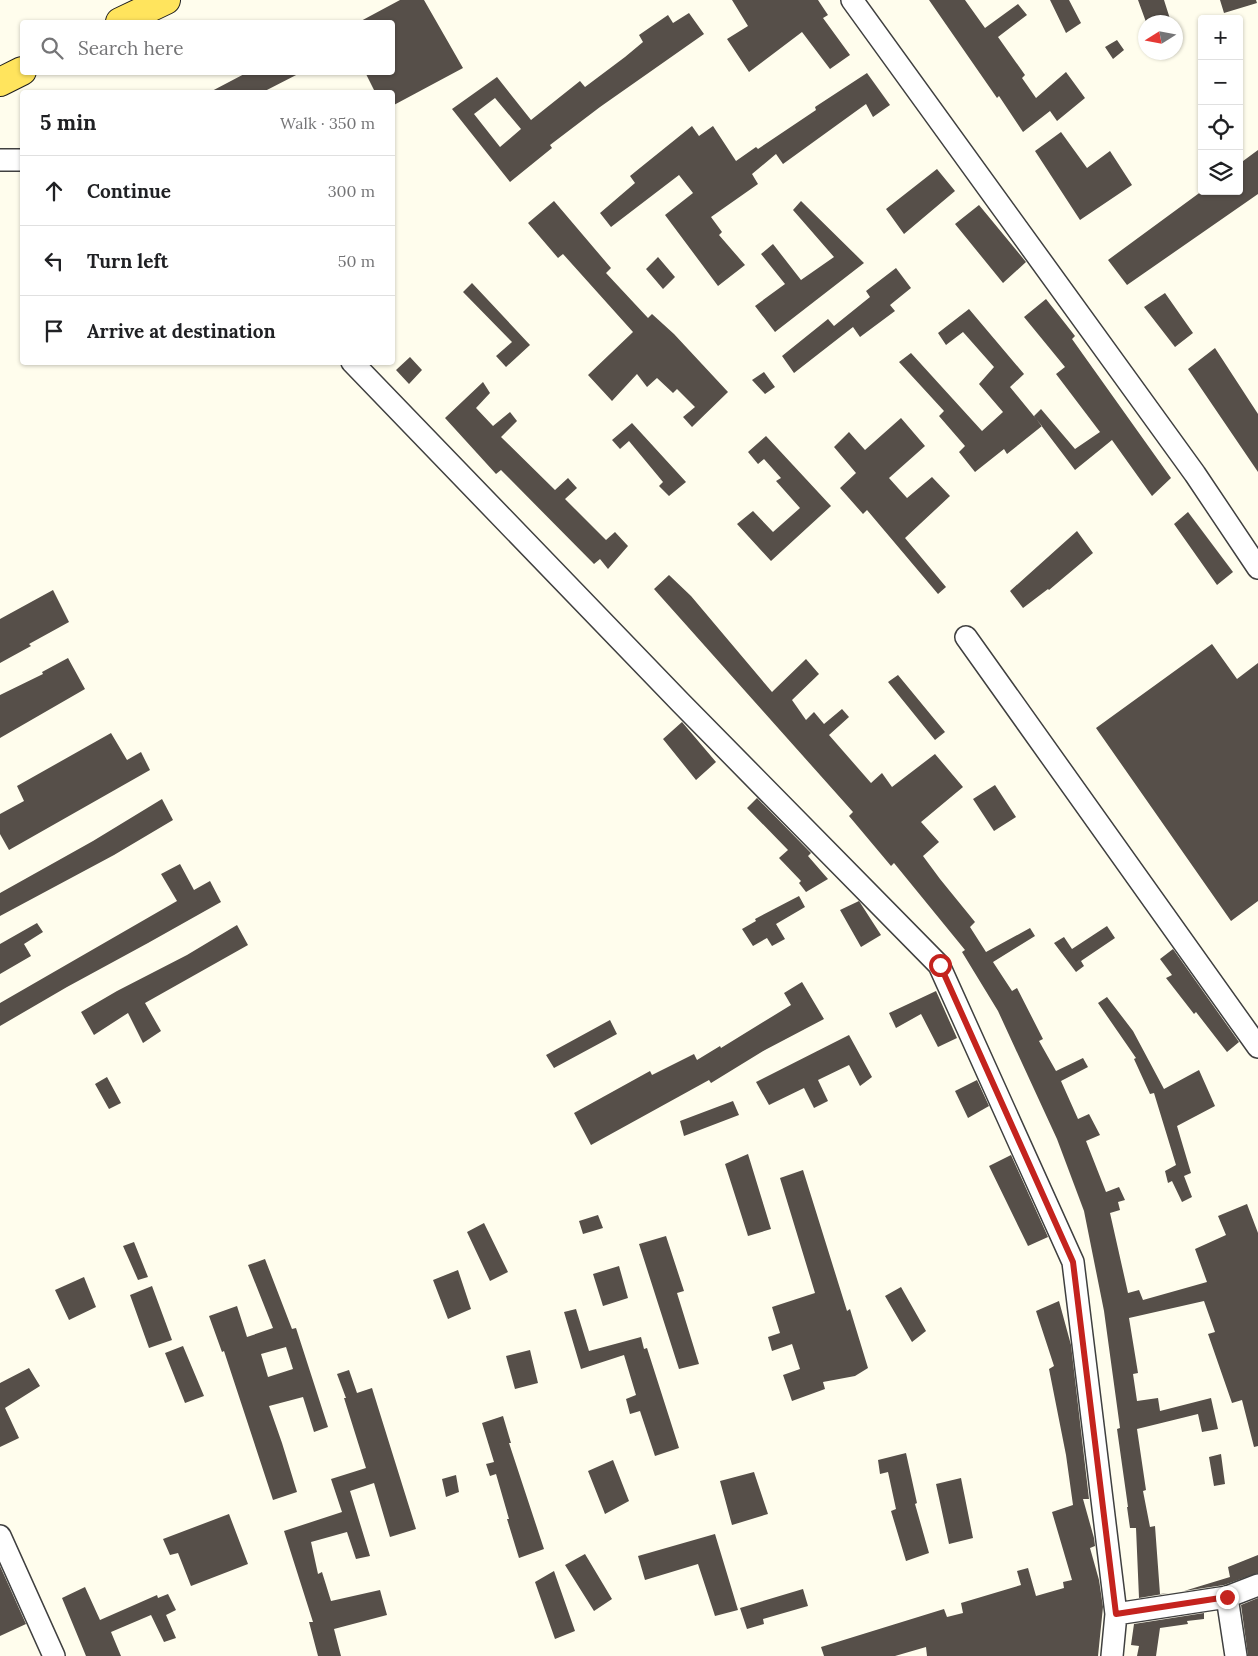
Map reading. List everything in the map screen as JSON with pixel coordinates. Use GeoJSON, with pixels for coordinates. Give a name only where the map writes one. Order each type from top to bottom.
{"type":"FeatureCollection","features":[{"type":"Feature","properties":{"kind":"main road"},"geometry":{"type":"LineString","coordinates":[[124,20],[166,0]]}},
{"type":"Feature","properties":{"kind":"main road"},"geometry":{"type":"LineString","coordinates":[[0,82],[20,72]]}},
{"type":"Feature","properties":{"kind":"street"},"geometry":{"type":"LineString","coordinates":[[852,0],[1195,474],[1258,568]]}},
{"type":"Feature","properties":{"kind":"street"},"geometry":{"type":"LineString","coordinates":[[0,160],[20,160]]}},
{"type":"Feature","properties":{"kind":"street"},"geometry":{"type":"LineString","coordinates":[[355,365],[688,710],[940,965],[1073,1262],[1116,1614],[1112,1656]]}},
{"type":"Feature","properties":{"kind":"street"},"geometry":{"type":"LineString","coordinates":[[966,637],[1258,1047]]}},
{"type":"Feature","properties":{"kind":"street"},"geometry":{"type":"LineString","coordinates":[[0,1536],[54,1656]]}},
{"type":"Feature","properties":{"kind":"street"},"geometry":{"type":"LineString","coordinates":[[1116,1614],[1227,1597],[1258,1585]]}},
{"type":"Feature","properties":{"kind":"street"},"geometry":{"type":"LineString","coordinates":[[1227,1597],[1236,1656]]}},
{"type":"Feature","properties":{"kind":"building"},"geometry":{"type":"Polygon","coordinates":[[[400,0],[424,0],[463,68],[395,104],[395,90],[374,90],[366,75],[395,75],[395,20],[363,20],[400,0]]]}},
{"type":"Feature","properties":{"kind":"building"},"geometry":{"type":"Polygon","coordinates":[[[732,0],[818,0],[828,15],[823,18],[850,55],[830,69],[802,32],[749,72],[727,39],[748,26],[732,0]]]}},
{"type":"Feature","properties":{"kind":"building"},"geometry":{"type":"Polygon","coordinates":[[[929,0],[965,0],[985,28],[1018,4],[1027,15],[998,37],[1025,75],[1022,78],[1036,98],[1066,72],[1085,98],[1057,121],[1050,111],[1023,132],[929,0]]]}},
{"type":"Feature","properties":{"kind":"building"},"geometry":{"type":"Polygon","coordinates":[[[1050,0],[1069,0],[1081,23],[1066,33],[1050,0]]]}},
{"type":"Feature","properties":{"kind":"building"},"geometry":{"type":"Polygon","coordinates":[[[1138,0],[1164,0],[1169,15],[1143,15],[1138,0]]]}},
{"type":"Feature","properties":{"kind":"building"},"geometry":{"type":"Polygon","coordinates":[[[1220,0],[1256,0],[1257,3],[1224,13],[1220,0]]]}},
{"type":"Feature","properties":{"kind":"building"},"geometry":{"type":"Polygon","coordinates":[[[689,13],[704,34],[600,107],[550,145],[552,148],[510,182],[452,109],[497,77],[531,120],[580,81],[585,87],[625,57],[643,42],[639,35],[668,15],[673,23],[689,13]],[[495,98],[474,114],[500,147],[521,129],[495,98]]]}},
{"type":"Feature","properties":{"kind":"building"},"geometry":{"type":"Polygon","coordinates":[[[1117,40],[1124,50],[1113,59],[1105,47],[1117,40]]]}},
{"type":"Feature","properties":{"kind":"building"},"geometry":{"type":"Polygon","coordinates":[[[867,73],[890,105],[873,117],[866,104],[783,164],[776,154],[752,174],[758,184],[711,217],[722,232],[719,235],[745,265],[718,286],[665,215],[693,193],[679,175],[611,227],[600,213],[635,183],[630,176],[692,126],[699,136],[713,126],[736,161],[756,147],[758,149],[816,110],[815,107],[867,73]]]}},
{"type":"Feature","properties":{"kind":"building"},"geometry":{"type":"Polygon","coordinates":[[[242,75],[296,75],[267,90],[214,90],[242,75]]]}},
{"type":"Feature","properties":{"kind":"building"},"geometry":{"type":"Polygon","coordinates":[[[1061,132],[1087,168],[1110,151],[1132,185],[1080,220],[1035,151],[1061,132]]]}},
{"type":"Feature","properties":{"kind":"building"},"geometry":{"type":"Polygon","coordinates":[[[1258,150],[1258,194],[1127,285],[1108,260],[1198,194],[1243,195],[1243,161],[1258,150]]]}},
{"type":"Feature","properties":{"kind":"building"},"geometry":{"type":"Polygon","coordinates":[[[937,169],[955,191],[904,234],[886,209],[937,169]]]}},
{"type":"Feature","properties":{"kind":"building"},"geometry":{"type":"Polygon","coordinates":[[[554,201],[611,268],[606,273],[648,318],[652,314],[674,334],[728,392],[692,427],[683,417],[695,407],[677,389],[673,393],[657,378],[647,387],[637,374],[612,401],[588,375],[633,332],[563,254],[558,258],[528,223],[554,201]]]}},
{"type":"Feature","properties":{"kind":"building"},"geometry":{"type":"Polygon","coordinates":[[[801,201],[864,263],[775,332],[755,306],[785,284],[761,254],[773,244],[801,280],[834,257],[793,210],[801,201]]]}},
{"type":"Feature","properties":{"kind":"building"},"geometry":{"type":"Polygon","coordinates":[[[979,205],[1026,262],[1003,283],[955,224],[979,205]]]}},
{"type":"Feature","properties":{"kind":"building"},"geometry":{"type":"Polygon","coordinates":[[[658,257],[675,277],[663,289],[646,269],[658,257]]]}},
{"type":"Feature","properties":{"kind":"building"},"geometry":{"type":"Polygon","coordinates":[[[896,268],[911,288],[890,305],[895,311],[860,337],[853,327],[794,373],[782,356],[828,319],[834,326],[870,297],[866,291],[896,268]]]}},
{"type":"Feature","properties":{"kind":"building"},"geometry":{"type":"Polygon","coordinates":[[[472,283],[530,345],[506,367],[496,356],[512,342],[463,292],[472,283]]]}},
{"type":"Feature","properties":{"kind":"building"},"geometry":{"type":"Polygon","coordinates":[[[1165,293],[1193,333],[1175,347],[1144,307],[1165,293]]]}},
{"type":"Feature","properties":{"kind":"building"},"geometry":{"type":"Polygon","coordinates":[[[1046,299],[1075,336],[1072,339],[1171,478],[1152,496],[1112,440],[1075,470],[1034,416],[1041,409],[1075,449],[1100,432],[1056,374],[1065,367],[1024,317],[1046,299]]]}},
{"type":"Feature","properties":{"kind":"building"},"geometry":{"type":"Polygon","coordinates":[[[969,309],[1024,374],[1010,387],[1042,426],[1007,454],[1004,449],[975,472],[959,452],[965,446],[939,416],[944,411],[899,362],[911,353],[982,431],[1003,412],[979,384],[994,367],[963,332],[946,345],[938,333],[969,309]]]}},
{"type":"Feature","properties":{"kind":"building"},"geometry":{"type":"Polygon","coordinates":[[[1215,348],[1258,414],[1258,472],[1188,369],[1215,348]]]}},
{"type":"Feature","properties":{"kind":"building"},"geometry":{"type":"Polygon","coordinates":[[[410,357],[422,370],[409,384],[396,370],[410,357]]]}},
{"type":"Feature","properties":{"kind":"building"},"geometry":{"type":"Polygon","coordinates":[[[764,372],[775,387],[765,394],[752,380],[764,372]]]}},
{"type":"Feature","properties":{"kind":"building"},"geometry":{"type":"Polygon","coordinates":[[[483,382],[490,393],[476,408],[493,426],[510,412],[517,421],[501,437],[555,490],[568,478],[577,488],[565,499],[606,540],[615,532],[628,546],[608,569],[600,559],[594,564],[501,470],[496,474],[445,418],[483,382]]]}},
{"type":"Feature","properties":{"kind":"building"},"geometry":{"type":"Polygon","coordinates":[[[901,418],[925,446],[889,478],[907,498],[932,477],[950,496],[905,538],[946,587],[938,594],[867,510],[863,514],[840,488],[856,473],[834,447],[849,432],[865,450],[901,418]]]}},
{"type":"Feature","properties":{"kind":"building"},"geometry":{"type":"Polygon","coordinates":[[[632,423],[686,482],[669,496],[659,486],[663,482],[629,441],[620,449],[612,440],[632,423]]]}},
{"type":"Feature","properties":{"kind":"building"},"geometry":{"type":"Polygon","coordinates":[[[766,436],[831,506],[771,561],[737,524],[753,511],[773,532],[800,508],[776,481],[781,478],[764,459],[758,464],[748,452],[766,436]]]}},
{"type":"Feature","properties":{"kind":"building"},"geometry":{"type":"Polygon","coordinates":[[[1188,512],[1233,572],[1217,585],[1174,524],[1188,512]]]}},
{"type":"Feature","properties":{"kind":"building"},"geometry":{"type":"Polygon","coordinates":[[[1077,531],[1093,553],[1049,590],[1023,608],[1010,591],[1077,531]]]}},
{"type":"Feature","properties":{"kind":"building"},"geometry":{"type":"Polygon","coordinates":[[[669,575],[691,596],[772,692],[806,659],[819,674],[792,700],[806,720],[814,712],[824,724],[842,709],[849,717],[829,735],[871,783],[882,773],[892,787],[935,754],[963,787],[921,822],[939,842],[923,856],[975,922],[970,927],[986,952],[1030,928],[1035,936],[993,962],[1012,991],[1017,988],[1043,1039],[1039,1041],[1056,1071],[1083,1058],[1088,1067],[1061,1081],[1078,1119],[1089,1114],[1100,1135],[1086,1141],[1106,1192],[1119,1187],[1125,1200],[1118,1202],[1120,1210],[1110,1213],[1128,1293],[1139,1290],[1143,1300],[1207,1282],[1195,1249],[1226,1235],[1218,1216],[1247,1204],[1258,1233],[1258,1446],[1254,1447],[1242,1400],[1232,1403],[1208,1334],[1215,1332],[1204,1301],[1129,1318],[1138,1373],[1133,1374],[1137,1401],[1158,1398],[1160,1411],[1211,1398],[1218,1429],[1202,1432],[1198,1414],[1137,1429],[1146,1490],[1143,1491],[1150,1527],[1155,1526],[1160,1594],[1169,1593],[1139,1598],[1136,1528],[1130,1528],[1117,1429],[1120,1428],[1104,1311],[1084,1211],[1057,1139],[998,1011],[962,952],[965,950],[894,863],[891,866],[849,816],[853,812],[654,589],[669,575]]]}},
{"type":"Feature","properties":{"kind":"building"},"geometry":{"type":"Polygon","coordinates":[[[53,590],[69,622],[29,644],[31,646],[0,663],[0,619],[53,590]]]}},
{"type":"Feature","properties":{"kind":"building"},"geometry":{"type":"Polygon","coordinates":[[[1212,644],[1237,679],[1258,663],[1258,901],[1231,921],[1096,728],[1212,644]]]}},
{"type":"Feature","properties":{"kind":"building"},"geometry":{"type":"Polygon","coordinates":[[[68,658],[85,689],[0,738],[0,695],[43,674],[42,672],[68,658]]]}},
{"type":"Feature","properties":{"kind":"building"},"geometry":{"type":"Polygon","coordinates":[[[898,675],[945,732],[935,740],[888,682],[898,675]]]}},
{"type":"Feature","properties":{"kind":"building"},"geometry":{"type":"Polygon","coordinates":[[[682,722],[716,762],[696,780],[663,739],[682,722]]]}},
{"type":"Feature","properties":{"kind":"building"},"geometry":{"type":"Polygon","coordinates":[[[111,733],[127,760],[141,752],[150,770],[9,850],[0,834],[0,814],[24,801],[17,786],[111,733]]]}},
{"type":"Feature","properties":{"kind":"building"},"geometry":{"type":"Polygon","coordinates":[[[995,785],[1016,817],[994,831],[973,799],[995,785]]]}},
{"type":"Feature","properties":{"kind":"building"},"geometry":{"type":"Polygon","coordinates":[[[757,798],[811,853],[808,856],[828,879],[806,892],[799,883],[801,881],[779,858],[788,850],[747,808],[757,798]]]}},
{"type":"Feature","properties":{"kind":"building"},"geometry":{"type":"Polygon","coordinates":[[[162,799],[173,820],[114,855],[0,916],[0,893],[93,841],[162,799]]]}},
{"type":"Feature","properties":{"kind":"building"},"geometry":{"type":"Polygon","coordinates":[[[180,864],[194,890],[210,881],[221,902],[0,1026],[0,1003],[177,901],[161,874],[180,864]]]}},
{"type":"Feature","properties":{"kind":"building"},"geometry":{"type":"Polygon","coordinates":[[[799,896],[805,907],[776,924],[785,939],[772,946],[767,938],[753,946],[742,929],[756,921],[755,919],[799,896]]]}},
{"type":"Feature","properties":{"kind":"building"},"geometry":{"type":"Polygon","coordinates":[[[859,901],[881,935],[861,947],[840,910],[859,901]]]}},
{"type":"Feature","properties":{"kind":"building"},"geometry":{"type":"Polygon","coordinates":[[[37,923],[43,932],[24,944],[31,956],[0,974],[0,944],[37,923]]]}},
{"type":"Feature","properties":{"kind":"building"},"geometry":{"type":"Polygon","coordinates":[[[237,925],[248,945],[145,1003],[161,1031],[143,1043],[128,1013],[94,1035],[81,1012],[187,955],[237,925]]]}},
{"type":"Feature","properties":{"kind":"building"},"geometry":{"type":"Polygon","coordinates":[[[1107,926],[1115,938],[1081,961],[1084,966],[1076,972],[1054,943],[1064,937],[1072,949],[1107,926]]]}},
{"type":"Feature","properties":{"kind":"building"},"geometry":{"type":"Polygon","coordinates":[[[1173,949],[1239,1042],[1227,1052],[1196,1012],[1194,1014],[1166,978],[1172,975],[1160,959],[1173,949]]]}},
{"type":"Feature","properties":{"kind":"building"},"geometry":{"type":"Polygon","coordinates":[[[802,982],[824,1019],[765,1050],[711,1083],[709,1080],[591,1145],[574,1113],[650,1071],[652,1075],[694,1054],[697,1060],[720,1046],[721,1048],[791,1005],[784,993],[802,982]]]}},
{"type":"Feature","properties":{"kind":"building"},"geometry":{"type":"Polygon","coordinates":[[[936,991],[957,1038],[938,1047],[921,1014],[896,1028],[889,1013],[936,991]]]}},
{"type":"Feature","properties":{"kind":"building"},"geometry":{"type":"Polygon","coordinates":[[[1107,997],[1133,1031],[1164,1089],[1199,1070],[1215,1106],[1177,1126],[1191,1173],[1184,1176],[1192,1197],[1182,1202],[1172,1181],[1168,1183],[1165,1171],[1176,1165],[1154,1093],[1150,1094],[1134,1059],[1136,1058],[1098,1003],[1107,997]]]}},
{"type":"Feature","properties":{"kind":"building"},"geometry":{"type":"Polygon","coordinates":[[[610,1020],[617,1034],[554,1068],[546,1055],[610,1020]]]}},
{"type":"Feature","properties":{"kind":"building"},"geometry":{"type":"Polygon","coordinates":[[[849,1035],[872,1077],[860,1086],[849,1065],[818,1080],[828,1101],[814,1108],[804,1088],[769,1105],[756,1082],[849,1035]]]}},
{"type":"Feature","properties":{"kind":"building"},"geometry":{"type":"Polygon","coordinates":[[[107,1077],[121,1103],[109,1109],[95,1084],[107,1077]]]}},
{"type":"Feature","properties":{"kind":"building"},"geometry":{"type":"Polygon","coordinates":[[[977,1080],[989,1106],[968,1118],[955,1091],[977,1080]]]}},
{"type":"Feature","properties":{"kind":"building"},"geometry":{"type":"Polygon","coordinates":[[[733,1101],[739,1115],[684,1136],[680,1121],[733,1101]]]}},
{"type":"Feature","properties":{"kind":"building"},"geometry":{"type":"Polygon","coordinates":[[[748,1154],[771,1229],[748,1236],[725,1164],[748,1154]]]}},
{"type":"Feature","properties":{"kind":"building"},"geometry":{"type":"Polygon","coordinates":[[[1011,1155],[1048,1237],[1028,1246],[989,1166],[1011,1155]]]}},
{"type":"Feature","properties":{"kind":"building"},"geometry":{"type":"Polygon","coordinates":[[[803,1170],[847,1311],[850,1309],[868,1368],[855,1376],[823,1382],[825,1389],[792,1401],[783,1375],[800,1369],[792,1344],[772,1351],[768,1337],[780,1333],[772,1307],[815,1293],[780,1178],[803,1170]]]}},
{"type":"Feature","properties":{"kind":"building"},"geometry":{"type":"Polygon","coordinates":[[[598,1215],[603,1228],[583,1234],[579,1221],[598,1215]]]}},
{"type":"Feature","properties":{"kind":"building"},"geometry":{"type":"Polygon","coordinates":[[[484,1223],[508,1272],[490,1281],[467,1232],[484,1223]]]}},
{"type":"Feature","properties":{"kind":"building"},"geometry":{"type":"Polygon","coordinates":[[[666,1236],[684,1291],[677,1293],[699,1364],[679,1369],[639,1244],[666,1236]]]}},
{"type":"Feature","properties":{"kind":"building"},"geometry":{"type":"Polygon","coordinates":[[[134,1242],[148,1277],[138,1280],[123,1246],[134,1242]]]}},
{"type":"Feature","properties":{"kind":"building"},"geometry":{"type":"Polygon","coordinates":[[[265,1259],[292,1329],[296,1328],[328,1427],[314,1432],[303,1397],[269,1406],[297,1492],[273,1500],[224,1351],[222,1352],[209,1316],[237,1306],[247,1337],[273,1328],[248,1265],[265,1259]],[[286,1347],[261,1354],[268,1377],[293,1369],[286,1347]]]}},
{"type":"Feature","properties":{"kind":"building"},"geometry":{"type":"Polygon","coordinates":[[[619,1266],[628,1298],[603,1306],[593,1274],[619,1266]]]}},
{"type":"Feature","properties":{"kind":"building"},"geometry":{"type":"Polygon","coordinates":[[[458,1270],[471,1309],[448,1319],[433,1280],[458,1270]]]}},
{"type":"Feature","properties":{"kind":"building"},"geometry":{"type":"Polygon","coordinates":[[[84,1277],[96,1307],[69,1320],[55,1290],[84,1277]]]}},
{"type":"Feature","properties":{"kind":"building"},"geometry":{"type":"Polygon","coordinates":[[[152,1286],[172,1340],[149,1348],[130,1295],[152,1286]]]}},
{"type":"Feature","properties":{"kind":"building"},"geometry":{"type":"Polygon","coordinates":[[[901,1287],[926,1331],[912,1342],[885,1296],[901,1287]]]}},
{"type":"Feature","properties":{"kind":"building"},"geometry":{"type":"Polygon","coordinates":[[[1059,1301],[1071,1345],[1089,1499],[1083,1499],[1094,1538],[1095,1546],[1090,1548],[1099,1580],[1103,1607],[1098,1656],[927,1656],[926,1647],[895,1656],[824,1656],[821,1647],[944,1609],[947,1617],[963,1613],[961,1603],[1021,1585],[1017,1571],[1028,1568],[1036,1596],[1064,1588],[1063,1582],[1072,1580],[1052,1512],[1073,1505],[1066,1455],[1049,1369],[1054,1366],[1036,1311],[1059,1301]]]}},
{"type":"Feature","properties":{"kind":"building"},"geometry":{"type":"Polygon","coordinates":[[[576,1309],[589,1351],[641,1337],[644,1349],[647,1348],[679,1448],[655,1456],[640,1411],[630,1414],[626,1399],[636,1395],[624,1355],[581,1369],[564,1312],[576,1309]]]}},
{"type":"Feature","properties":{"kind":"building"},"geometry":{"type":"Polygon","coordinates":[[[183,1346],[204,1396],[185,1403],[165,1353],[183,1346]]]}},
{"type":"Feature","properties":{"kind":"building"},"geometry":{"type":"Polygon","coordinates":[[[530,1350],[538,1383],[515,1389],[506,1356],[530,1350]]]}},
{"type":"Feature","properties":{"kind":"building"},"geometry":{"type":"Polygon","coordinates":[[[29,1368],[40,1386],[5,1408],[19,1438],[0,1447],[0,1383],[29,1368]]]}},
{"type":"Feature","properties":{"kind":"building"},"geometry":{"type":"Polygon","coordinates":[[[349,1370],[357,1393],[372,1388],[416,1529],[390,1537],[374,1483],[350,1491],[370,1556],[356,1559],[347,1532],[311,1542],[318,1574],[322,1572],[331,1601],[380,1590],[387,1615],[334,1629],[341,1656],[318,1656],[309,1622],[313,1622],[284,1531],[342,1512],[331,1479],[366,1468],[344,1398],[346,1398],[337,1374],[349,1370]]]}},
{"type":"Feature","properties":{"kind":"building"},"geometry":{"type":"Polygon","coordinates":[[[503,1416],[511,1443],[509,1443],[544,1549],[519,1558],[496,1474],[490,1476],[486,1464],[494,1462],[482,1423],[503,1416]]]}},
{"type":"Feature","properties":{"kind":"building"},"geometry":{"type":"Polygon","coordinates":[[[906,1453],[917,1503],[915,1504],[929,1553],[906,1561],[891,1511],[896,1509],[888,1472],[880,1474],[878,1460],[906,1453]]]}},
{"type":"Feature","properties":{"kind":"building"},"geometry":{"type":"Polygon","coordinates":[[[1221,1454],[1225,1484],[1214,1486],[1209,1457],[1221,1454]]]}},
{"type":"Feature","properties":{"kind":"building"},"geometry":{"type":"Polygon","coordinates":[[[613,1460],[629,1501],[605,1514],[588,1471],[613,1460]]]}},
{"type":"Feature","properties":{"kind":"building"},"geometry":{"type":"Polygon","coordinates":[[[754,1472],[768,1514],[732,1525],[720,1481],[754,1472]]]}},
{"type":"Feature","properties":{"kind":"building"},"geometry":{"type":"Polygon","coordinates":[[[456,1475],[459,1492],[446,1497],[442,1479],[456,1475]]]}},
{"type":"Feature","properties":{"kind":"building"},"geometry":{"type":"Polygon","coordinates":[[[961,1478],[973,1538],[949,1544],[936,1484],[961,1478]]]}},
{"type":"Feature","properties":{"kind":"building"},"geometry":{"type":"Polygon","coordinates":[[[229,1514],[248,1564],[191,1586],[178,1553],[170,1555],[163,1539],[229,1514]]]}},
{"type":"Feature","properties":{"kind":"building"},"geometry":{"type":"Polygon","coordinates":[[[715,1534],[738,1610],[715,1616],[698,1564],[645,1580],[638,1556],[715,1534]]]}},
{"type":"Feature","properties":{"kind":"building"},"geometry":{"type":"Polygon","coordinates":[[[585,1554],[612,1599],[594,1611],[565,1565],[585,1554]]]}},
{"type":"Feature","properties":{"kind":"building"},"geometry":{"type":"Polygon","coordinates":[[[1258,1555],[1258,1573],[1224,1585],[1184,1591],[1230,1577],[1228,1567],[1258,1555]]]}},
{"type":"Feature","properties":{"kind":"building"},"geometry":{"type":"Polygon","coordinates":[[[0,1566],[26,1624],[0,1636],[0,1566]]]}},
{"type":"Feature","properties":{"kind":"building"},"geometry":{"type":"Polygon","coordinates":[[[554,1571],[575,1631],[555,1639],[535,1582],[554,1571]]]}},
{"type":"Feature","properties":{"kind":"building"},"geometry":{"type":"Polygon","coordinates":[[[85,1587],[100,1620],[157,1595],[158,1598],[168,1594],[176,1610],[166,1615],[176,1638],[164,1642],[151,1615],[111,1632],[121,1656],[86,1656],[62,1598],[85,1587]]]}},
{"type":"Feature","properties":{"kind":"building"},"geometry":{"type":"Polygon","coordinates":[[[803,1589],[808,1606],[763,1619],[764,1624],[747,1629],[740,1608],[803,1589]]]}},
{"type":"Feature","properties":{"kind":"building"},"geometry":{"type":"Polygon","coordinates":[[[1258,1598],[1258,1656],[1248,1656],[1241,1605],[1258,1598]]]}},
{"type":"Feature","properties":{"kind":"building"},"geometry":{"type":"Polygon","coordinates":[[[1204,1613],[1204,1619],[1187,1621],[1188,1624],[1160,1628],[1156,1656],[1137,1656],[1139,1646],[1131,1645],[1134,1624],[1204,1613]]]}},
{"type":"Feature","properties":{"kind":"route"},"geometry":{"type":"LineString","coordinates":[[940,965],[1073,1262],[1116,1614],[1227,1597]]}}]}
